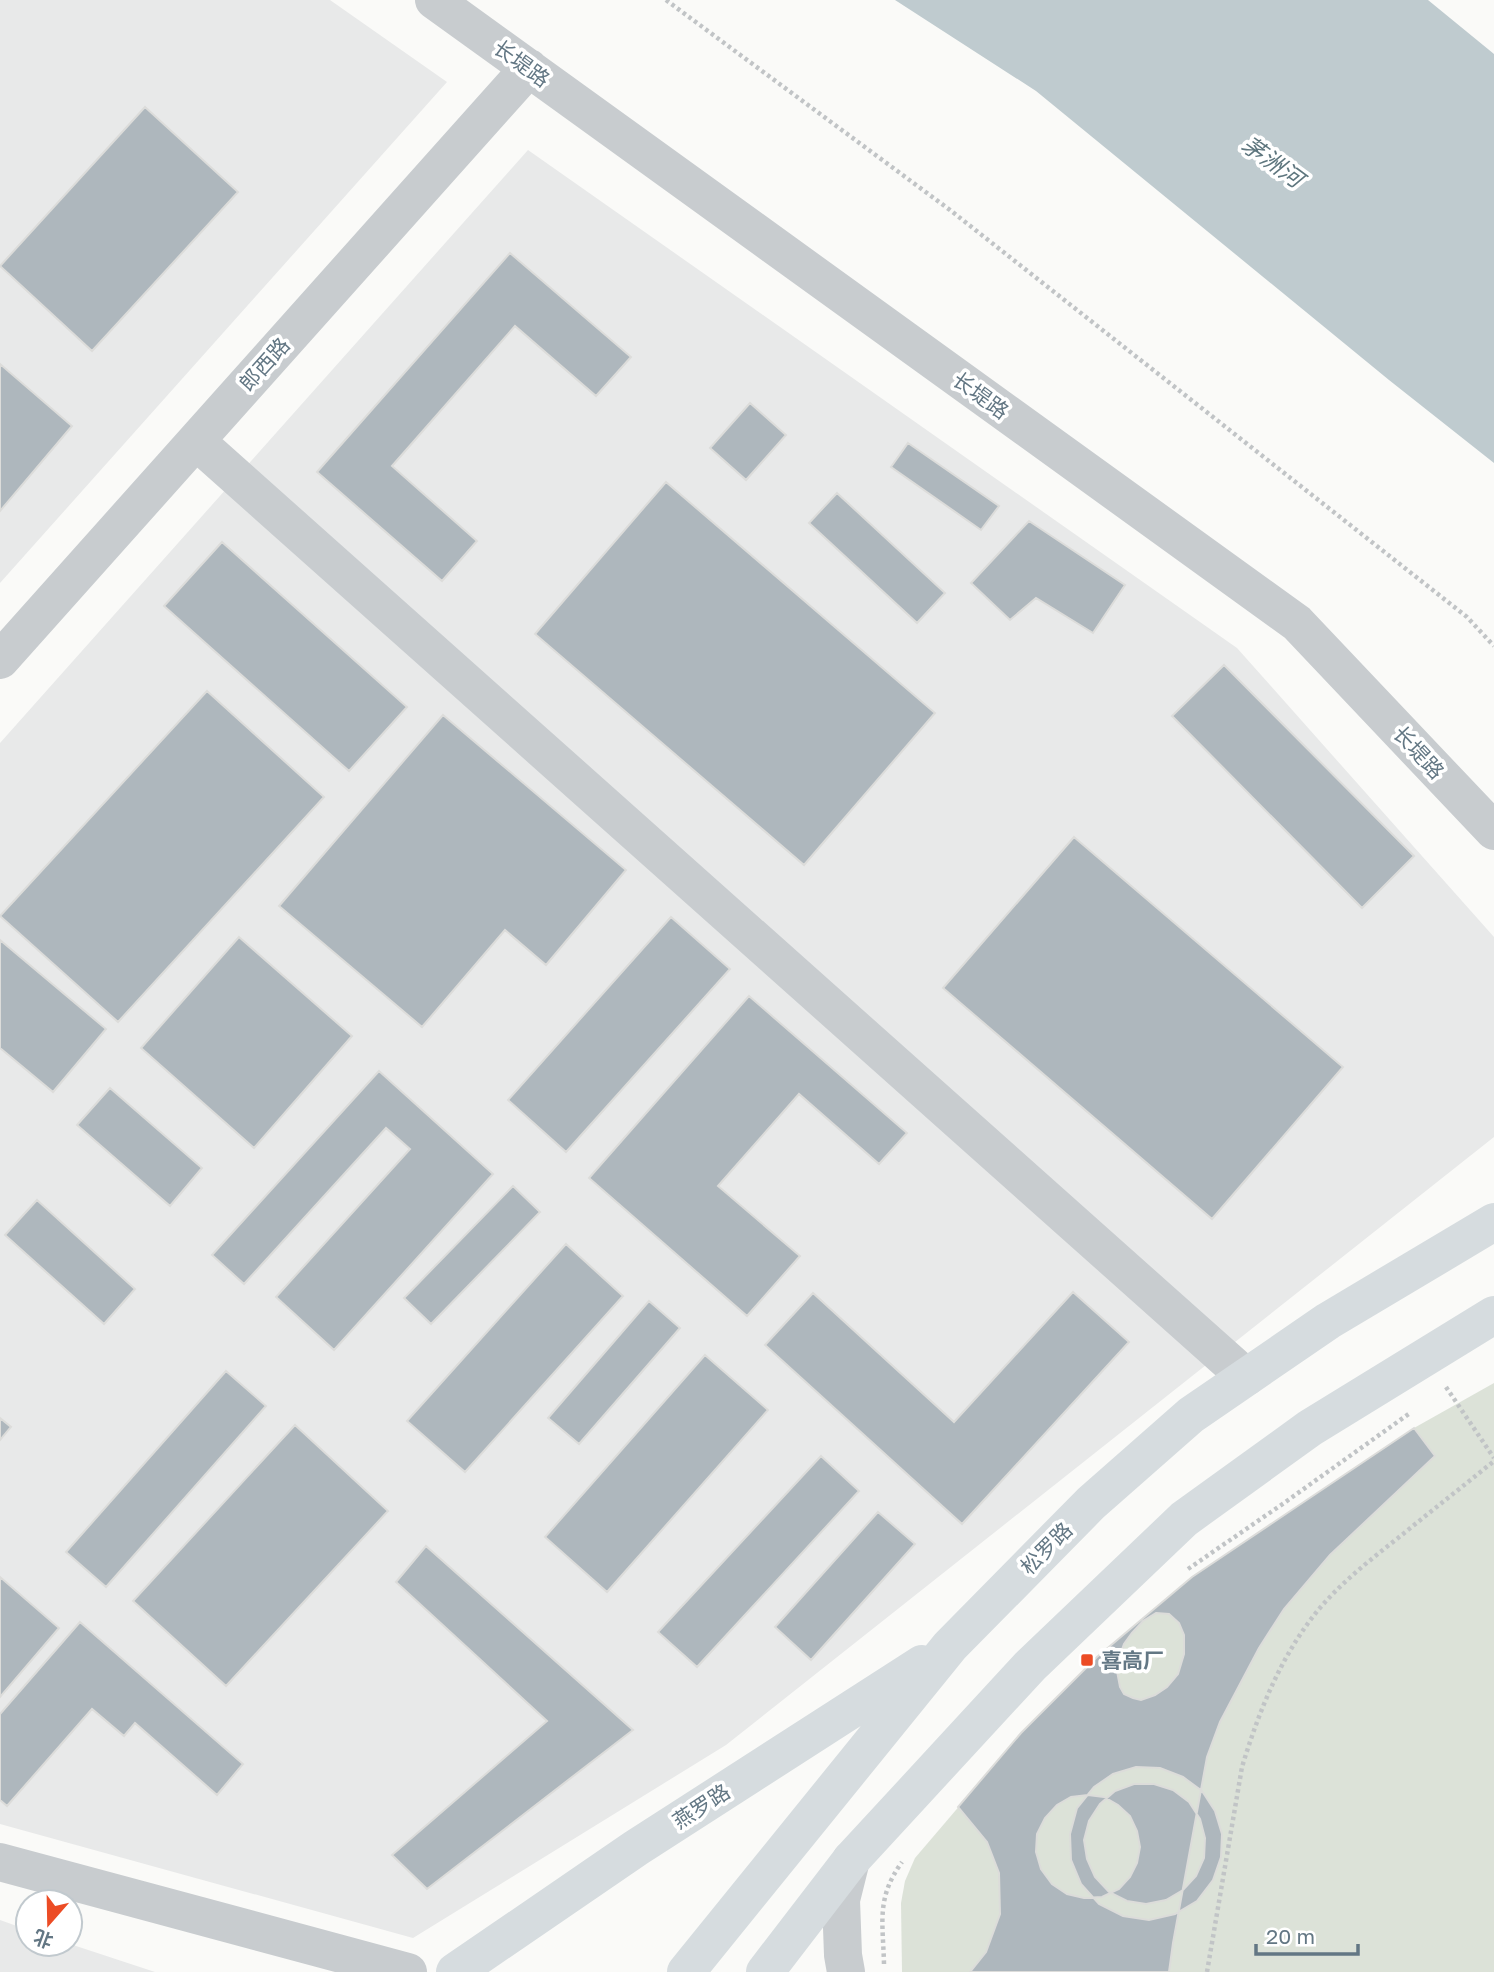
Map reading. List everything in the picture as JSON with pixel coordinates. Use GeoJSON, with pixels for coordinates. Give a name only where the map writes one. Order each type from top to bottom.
{"type":"FeatureCollection","features":[{"type":"Feature","properties":{"kind":"main road","name":"松罗路"},"geometry":{"type":"LineString","coordinates":[[685,1972],[950,1646],[1091,1503],[1191,1415],[1328,1321],[1494,1222]]}},
{"type":"Feature","properties":{"kind":"main road"},"geometry":{"type":"LineString","coordinates":[[765,1972],[851,1860],[1030,1666],[1184,1520],[1310,1428],[1494,1315]]}},
{"type":"Feature","properties":{"kind":"main road","name":"燕罗路"},"geometry":{"type":"LineString","coordinates":[[455,1972],[636,1848],[950,1646]]}},
{"type":"Feature","properties":{"kind":"street","name":"长堤路"},"geometry":{"type":"LineString","coordinates":[[433,0],[1297,623],[1494,831]]}},
{"type":"Feature","properties":{"kind":"street","name":"郎西路"},"geometry":{"type":"LineString","coordinates":[[0,660],[529,68]]}},
{"type":"Feature","properties":{"kind":"street"},"geometry":{"type":"LineString","coordinates":[[196,441],[1246,1377]]}},
{"type":"Feature","properties":{"kind":"street"},"geometry":{"type":"LineString","coordinates":[[846,1972],[841,1900],[851,1860]]}},
{"type":"Feature","properties":{"kind":"street"},"geometry":{"type":"LineString","coordinates":[[0,1862],[408,1972]]}},
{"type":"Feature","properties":{"kind":"path"},"geometry":{"type":"LineString","coordinates":[[666,0],[950,210],[1467,617],[1494,646]]}},
{"type":"Feature","properties":{"kind":"path"},"geometry":{"type":"LineString","coordinates":[[1207,1972],[1242,1767],[1267,1697],[1290,1650],[1318,1609],[1349,1577],[1494,1460],[1446,1387]]}},
{"type":"Feature","properties":{"kind":"path"},"geometry":{"type":"LineString","coordinates":[[1180,1576],[1413,1410]]}},
{"type":"Feature","properties":{"kind":"path"},"geometry":{"type":"LineString","coordinates":[[884,1972],[882,1904],[890,1879],[907,1854]]}},
{"type":"Feature","properties":{"kind":"shaded area"},"geometry":{"type":"Polygon","coordinates":[[[0,0],[330,0],[447,82],[0,583],[0,0]]]}},
{"type":"Feature","properties":{"kind":"shaded area"},"geometry":{"type":"Polygon","coordinates":[[[528,150],[1237,648],[1494,937],[1494,1137],[726,1745],[413,1938],[0,1824],[0,743],[528,150]]]}},
{"type":"Feature","properties":{"kind":"shaded area"},"geometry":{"type":"Polygon","coordinates":[[[1494,1383],[1494,1972],[902,1972],[901,1903],[905,1881],[915,1858],[1014,1742],[1097,1657],[1192,1577],[1414,1428],[1494,1383]]]}},
{"type":"Feature","properties":{"kind":"shaded area"},"geometry":{"type":"Polygon","coordinates":[[[0,1920],[14,1925],[14,1958],[84,1958],[84,1949],[155,1972],[0,1972],[0,1920]]]}},
{"type":"Feature","properties":{"kind":"water","name":"茅洲河"},"geometry":{"type":"Polygon","coordinates":[[[895,0],[1428,0],[1494,54],[1494,463],[1036,91],[895,0]]]}},
{"type":"Feature","properties":{"kind":"building"},"geometry":{"type":"Polygon","coordinates":[[[145,107],[238,192],[92,351],[0,266],[145,107]]]}},
{"type":"Feature","properties":{"kind":"building"},"geometry":{"type":"Polygon","coordinates":[[[510,253],[631,357],[596,396],[515,326],[392,466],[477,541],[442,581],[317,472],[510,253]]]}},
{"type":"Feature","properties":{"kind":"building"},"geometry":{"type":"Polygon","coordinates":[[[0,364],[72,426],[0,511],[0,364]]]}},
{"type":"Feature","properties":{"kind":"building"},"geometry":{"type":"Polygon","coordinates":[[[750,403],[786,435],[746,480],[710,448],[750,403]]]}},
{"type":"Feature","properties":{"kind":"building"},"geometry":{"type":"Polygon","coordinates":[[[908,443],[999,506],[981,530],[891,467],[908,443]]]}},
{"type":"Feature","properties":{"kind":"building"},"geometry":{"type":"Polygon","coordinates":[[[666,482],[935,713],[804,865],[535,634],[666,482]]]}},
{"type":"Feature","properties":{"kind":"building"},"geometry":{"type":"Polygon","coordinates":[[[837,493],[945,593],[917,623],[809,523],[837,493]]]}},
{"type":"Feature","properties":{"kind":"building"},"geometry":{"type":"Polygon","coordinates":[[[1029,521],[1125,585],[1093,633],[1036,598],[1010,620],[971,583],[1029,521]]]}},
{"type":"Feature","properties":{"kind":"building"},"geometry":{"type":"Polygon","coordinates":[[[222,542],[407,707],[349,771],[164,606],[222,542]]]}},
{"type":"Feature","properties":{"kind":"building"},"geometry":{"type":"Polygon","coordinates":[[[1224,665],[1414,856],[1362,908],[1172,716],[1224,665]]]}},
{"type":"Feature","properties":{"kind":"building"},"geometry":{"type":"Polygon","coordinates":[[[207,691],[324,797],[118,1022],[0,916],[207,691]]]}},
{"type":"Feature","properties":{"kind":"building"},"geometry":{"type":"Polygon","coordinates":[[[443,715],[626,870],[546,965],[505,930],[422,1027],[279,906],[443,715]]]}},
{"type":"Feature","properties":{"kind":"building"},"geometry":{"type":"Polygon","coordinates":[[[1074,837],[1343,1067],[1212,1219],[943,988],[1074,837]]]}},
{"type":"Feature","properties":{"kind":"building"},"geometry":{"type":"Polygon","coordinates":[[[671,917],[730,969],[566,1152],[508,1100],[671,917]]]}},
{"type":"Feature","properties":{"kind":"building"},"geometry":{"type":"Polygon","coordinates":[[[239,937],[352,1036],[254,1148],[141,1048],[239,937]]]}},
{"type":"Feature","properties":{"kind":"building"},"geometry":{"type":"Polygon","coordinates":[[[0,940],[106,1029],[53,1092],[0,1048],[0,940]]]}},
{"type":"Feature","properties":{"kind":"building"},"geometry":{"type":"Polygon","coordinates":[[[749,996],[907,1133],[879,1164],[799,1094],[718,1186],[800,1256],[747,1316],[589,1178],[749,996]]]}},
{"type":"Feature","properties":{"kind":"building"},"geometry":{"type":"Polygon","coordinates":[[[379,1071],[493,1174],[334,1350],[276,1297],[410,1149],[386,1128],[244,1284],[212,1255],[379,1071]]]}},
{"type":"Feature","properties":{"kind":"building"},"geometry":{"type":"Polygon","coordinates":[[[110,1088],[202,1168],[170,1206],[77,1125],[110,1088]]]}},
{"type":"Feature","properties":{"kind":"building"},"geometry":{"type":"Polygon","coordinates":[[[513,1186],[540,1212],[431,1324],[404,1298],[513,1186]]]}},
{"type":"Feature","properties":{"kind":"building"},"geometry":{"type":"Polygon","coordinates":[[[37,1200],[135,1289],[104,1324],[5,1235],[37,1200]]]}},
{"type":"Feature","properties":{"kind":"building"},"geometry":{"type":"Polygon","coordinates":[[[566,1244],[623,1296],[465,1472],[407,1421],[566,1244]]]}},
{"type":"Feature","properties":{"kind":"building"},"geometry":{"type":"Polygon","coordinates":[[[1073,1292],[1129,1342],[962,1524],[765,1345],[813,1293],[954,1422],[1073,1292]]]}},
{"type":"Feature","properties":{"kind":"building"},"geometry":{"type":"Polygon","coordinates":[[[649,1301],[680,1328],[579,1444],[548,1418],[649,1301]]]}},
{"type":"Feature","properties":{"kind":"building"},"geometry":{"type":"Polygon","coordinates":[[[705,1355],[768,1410],[607,1592],[545,1537],[705,1355]]]}},
{"type":"Feature","properties":{"kind":"building"},"geometry":{"type":"Polygon","coordinates":[[[226,1371],[266,1406],[106,1587],[66,1552],[226,1371]]]}},
{"type":"Feature","properties":{"kind":"building"},"geometry":{"type":"Polygon","coordinates":[[[0,1418],[11,1427],[0,1440],[0,1418]]]}},
{"type":"Feature","properties":{"kind":"building"},"geometry":{"type":"Polygon","coordinates":[[[295,1425],[388,1511],[226,1686],[133,1601],[295,1425]]]}},
{"type":"Feature","properties":{"kind":"building"},"geometry":{"type":"Polygon","coordinates":[[[1414,1428],[1435,1456],[1330,1555],[1284,1609],[1259,1648],[1220,1722],[1207,1757],[1169,1972],[970,1972],[986,1952],[1000,1914],[999,1873],[987,1842],[958,1807],[1021,1733],[1097,1657],[1192,1577],[1414,1428]],[[1156,1613],[1143,1621],[1124,1644],[1117,1671],[1124,1694],[1141,1700],[1167,1687],[1178,1674],[1184,1654],[1184,1635],[1179,1623],[1169,1614],[1156,1613]],[[1071,1797],[1057,1805],[1045,1818],[1037,1834],[1036,1852],[1041,1869],[1052,1884],[1067,1894],[1084,1898],[1102,1897],[1119,1889],[1130,1877],[1137,1863],[1140,1847],[1130,1816],[1104,1797],[1071,1797]]]}},
{"type":"Feature","properties":{"kind":"building"},"geometry":{"type":"Polygon","coordinates":[[[821,1456],[859,1491],[697,1667],[658,1632],[821,1456]]]}},
{"type":"Feature","properties":{"kind":"building"},"geometry":{"type":"Polygon","coordinates":[[[878,1512],[915,1544],[811,1660],[775,1627],[878,1512]]]}},
{"type":"Feature","properties":{"kind":"building"},"geometry":{"type":"Polygon","coordinates":[[[426,1546],[633,1730],[427,1889],[392,1855],[547,1721],[396,1582],[426,1546]]]}},
{"type":"Feature","properties":{"kind":"building"},"geometry":{"type":"Polygon","coordinates":[[[0,1577],[59,1628],[0,1697],[0,1577]]]}},
{"type":"Feature","properties":{"kind":"building"},"geometry":{"type":"Polygon","coordinates":[[[80,1622],[243,1764],[217,1795],[135,1723],[124,1736],[92,1709],[7,1806],[0,1800],[0,1714],[80,1622]]]}},
{"type":"Feature","properties":{"kind":"building"},"geometry":{"type":"Polygon","coordinates":[[[1136,1767],[1160,1768],[1183,1777],[1202,1791],[1215,1811],[1222,1834],[1221,1857],[1213,1880],[1197,1901],[1175,1914],[1149,1920],[1123,1916],[1099,1904],[1081,1884],[1071,1860],[1070,1834],[1077,1808],[1094,1787],[1113,1774],[1136,1767]],[[1134,1784],[1115,1791],[1100,1804],[1089,1821],[1084,1840],[1087,1859],[1095,1877],[1109,1892],[1127,1901],[1146,1904],[1166,1900],[1183,1890],[1196,1876],[1204,1858],[1205,1838],[1200,1819],[1189,1802],[1173,1790],[1154,1784],[1134,1784]]]}},
{"type":"Feature","properties":{"kind":"place","name":"喜高厂"},"geometry":{"type":"Point","coordinates":[1087,1660]}}]}
